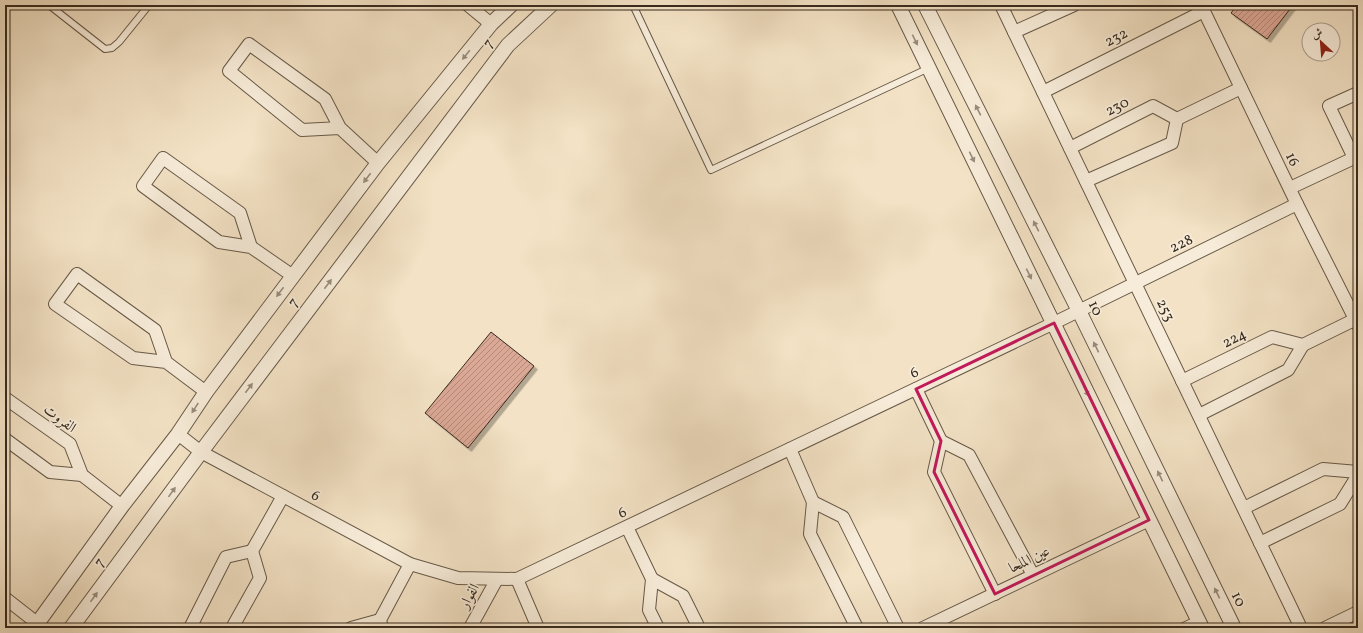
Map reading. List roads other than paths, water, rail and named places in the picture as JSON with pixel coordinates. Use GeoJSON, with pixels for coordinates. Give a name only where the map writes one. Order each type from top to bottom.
{"type":"FeatureCollection","features":[{"type":"Feature","properties":{"kind":"street"},"geometry":{"type":"LineString","coordinates":[[468,5],[491,24]]}},
{"type":"Feature","properties":{"kind":"street","name":"7"},"geometry":{"type":"LineString","coordinates":[[36,626],[122,506],[178,434],[206,392],[378,163],[491,24],[511,5]]}},
{"type":"Feature","properties":{"kind":"street","name":"7"},"geometry":{"type":"LineString","coordinates":[[71,628],[508,45],[551,5]]}},
{"type":"Feature","properties":{"kind":"street"},"geometry":{"type":"LineString","coordinates":[[898,5],[1200,623]]}},
{"type":"Feature","properties":{"kind":"street","name":"10"},"geometry":{"type":"LineString","coordinates":[[925,5],[1079,311],[1234,628]]}},
{"type":"Feature","properties":{"kind":"street","name":"253"},"geometry":{"type":"LineString","coordinates":[[1001,5],[1302,628]]}},
{"type":"Feature","properties":{"kind":"street"},"geometry":{"type":"LineString","coordinates":[[1014,32],[1074,5]]}},
{"type":"Feature","properties":{"kind":"street","name":"16"},"geometry":{"type":"LineString","coordinates":[[1203,8],[1297,204],[1357,321]]}},
{"type":"Feature","properties":{"kind":"street","name":"232"},"geometry":{"type":"LineString","coordinates":[[1043,92],[1203,8]]}},
{"type":"Feature","properties":{"kind":"street"},"geometry":{"type":"LineString","coordinates":[[340,128],[302,130],[229,71],[249,44],[325,99],[340,128],[378,163]]}},
{"type":"Feature","properties":{"kind":"street"},"geometry":{"type":"LineString","coordinates":[[1086,181],[1172,143],[1177,119],[1241,88]]}},
{"type":"Feature","properties":{"kind":"street"},"geometry":{"type":"LineString","coordinates":[[1290,188],[1356,159],[1329,106],[1358,93]]}},
{"type":"Feature","properties":{"kind":"street","name":"230"},"geometry":{"type":"LineString","coordinates":[[1070,148],[1153,106],[1177,119]]}},
{"type":"Feature","properties":{"kind":"street"},"geometry":{"type":"LineString","coordinates":[[251,247],[240,213],[163,158],[142,186],[219,242],[251,247],[293,276]]}},
{"type":"Feature","properties":{"kind":"street","name":"228"},"geometry":{"type":"LineString","coordinates":[[1079,311],[1297,204]]}},
{"type":"Feature","properties":{"kind":"street"},"geometry":{"type":"LineString","coordinates":[[166,362],[155,330],[77,274],[55,304],[134,358],[166,362],[206,392]]}},
{"type":"Feature","properties":{"kind":"street","name":"6"},"geometry":{"type":"LineString","coordinates":[[178,434],[202,452],[410,564],[458,578],[517,580],[1079,311]]}},
{"type":"Feature","properties":{"kind":"street"},"geometry":{"type":"LineString","coordinates":[[1199,415],[1288,370],[1303,345],[1357,321]]}},
{"type":"Feature","properties":{"kind":"street","name":"224"},"geometry":{"type":"LineString","coordinates":[[1182,381],[1272,337],[1303,345]]}},
{"type":"Feature","properties":{"kind":"street"},"geometry":{"type":"LineString","coordinates":[[916,389],[942,441],[969,455],[1033,576]]}},
{"type":"Feature","properties":{"kind":"street","name":"الفروت"},"geometry":{"type":"LineString","coordinates":[[5,398],[70,444],[82,475]]}},
{"type":"Feature","properties":{"kind":"street"},"geometry":{"type":"LineString","coordinates":[[5,439],[50,472],[82,475],[122,506]]}},
{"type":"Feature","properties":{"kind":"street"},"geometry":{"type":"LineString","coordinates":[[942,441],[934,472],[995,594]]}},
{"type":"Feature","properties":{"kind":"street"},"geometry":{"type":"LineString","coordinates":[[790,449],[813,502],[810,534],[857,628]]}},
{"type":"Feature","properties":{"kind":"street"},"geometry":{"type":"LineString","coordinates":[[1244,508],[1323,469],[1358,473],[1340,504],[1260,543]]}},
{"type":"Feature","properties":{"kind":"street"},"geometry":{"type":"LineString","coordinates":[[232,628],[260,578],[252,551],[283,496]]}},
{"type":"Feature","properties":{"kind":"street"},"geometry":{"type":"LineString","coordinates":[[813,502],[843,517],[898,628]]}},
{"type":"Feature","properties":{"kind":"street","name":"عين الملحا"},"geometry":{"type":"LineString","coordinates":[[923,628],[1149,520]]}},
{"type":"Feature","properties":{"kind":"street"},"geometry":{"type":"LineString","coordinates":[[627,527],[652,579],[649,610],[658,628]]}},
{"type":"Feature","properties":{"kind":"street"},"geometry":{"type":"LineString","coordinates":[[190,628],[226,557],[252,551]]}},
{"type":"Feature","properties":{"kind":"street"},"geometry":{"type":"LineString","coordinates":[[351,628],[381,624],[410,564]]}},
{"type":"Feature","properties":{"kind":"street","name":"الفوار"},"geometry":{"type":"LineString","coordinates":[[470,628],[497,579]]}},
{"type":"Feature","properties":{"kind":"street"},"geometry":{"type":"LineString","coordinates":[[652,579],[683,596],[699,628]]}},
{"type":"Feature","properties":{"kind":"street"},"geometry":{"type":"LineString","coordinates":[[517,580],[538,628]]}},
{"type":"Feature","properties":{"kind":"street"},"geometry":{"type":"LineString","coordinates":[[5,598],[36,626]]}},
{"type":"Feature","properties":{"kind":"street"},"geometry":{"type":"LineString","coordinates":[[1325,628],[1358,612]]}},
{"type":"Feature","properties":{"kind":"lane"},"geometry":{"type":"LineString","coordinates":[[49,5],[105,49],[112,48],[120,42],[149,5]]}},
{"type":"Feature","properties":{"kind":"lane"},"geometry":{"type":"LineString","coordinates":[[633,5],[711,170],[929,68]]}},
{"type":"Feature","properties":{"kind":"lane"},"geometry":{"type":"LineString","coordinates":[[1179,628],[1200,623]]}}]}
